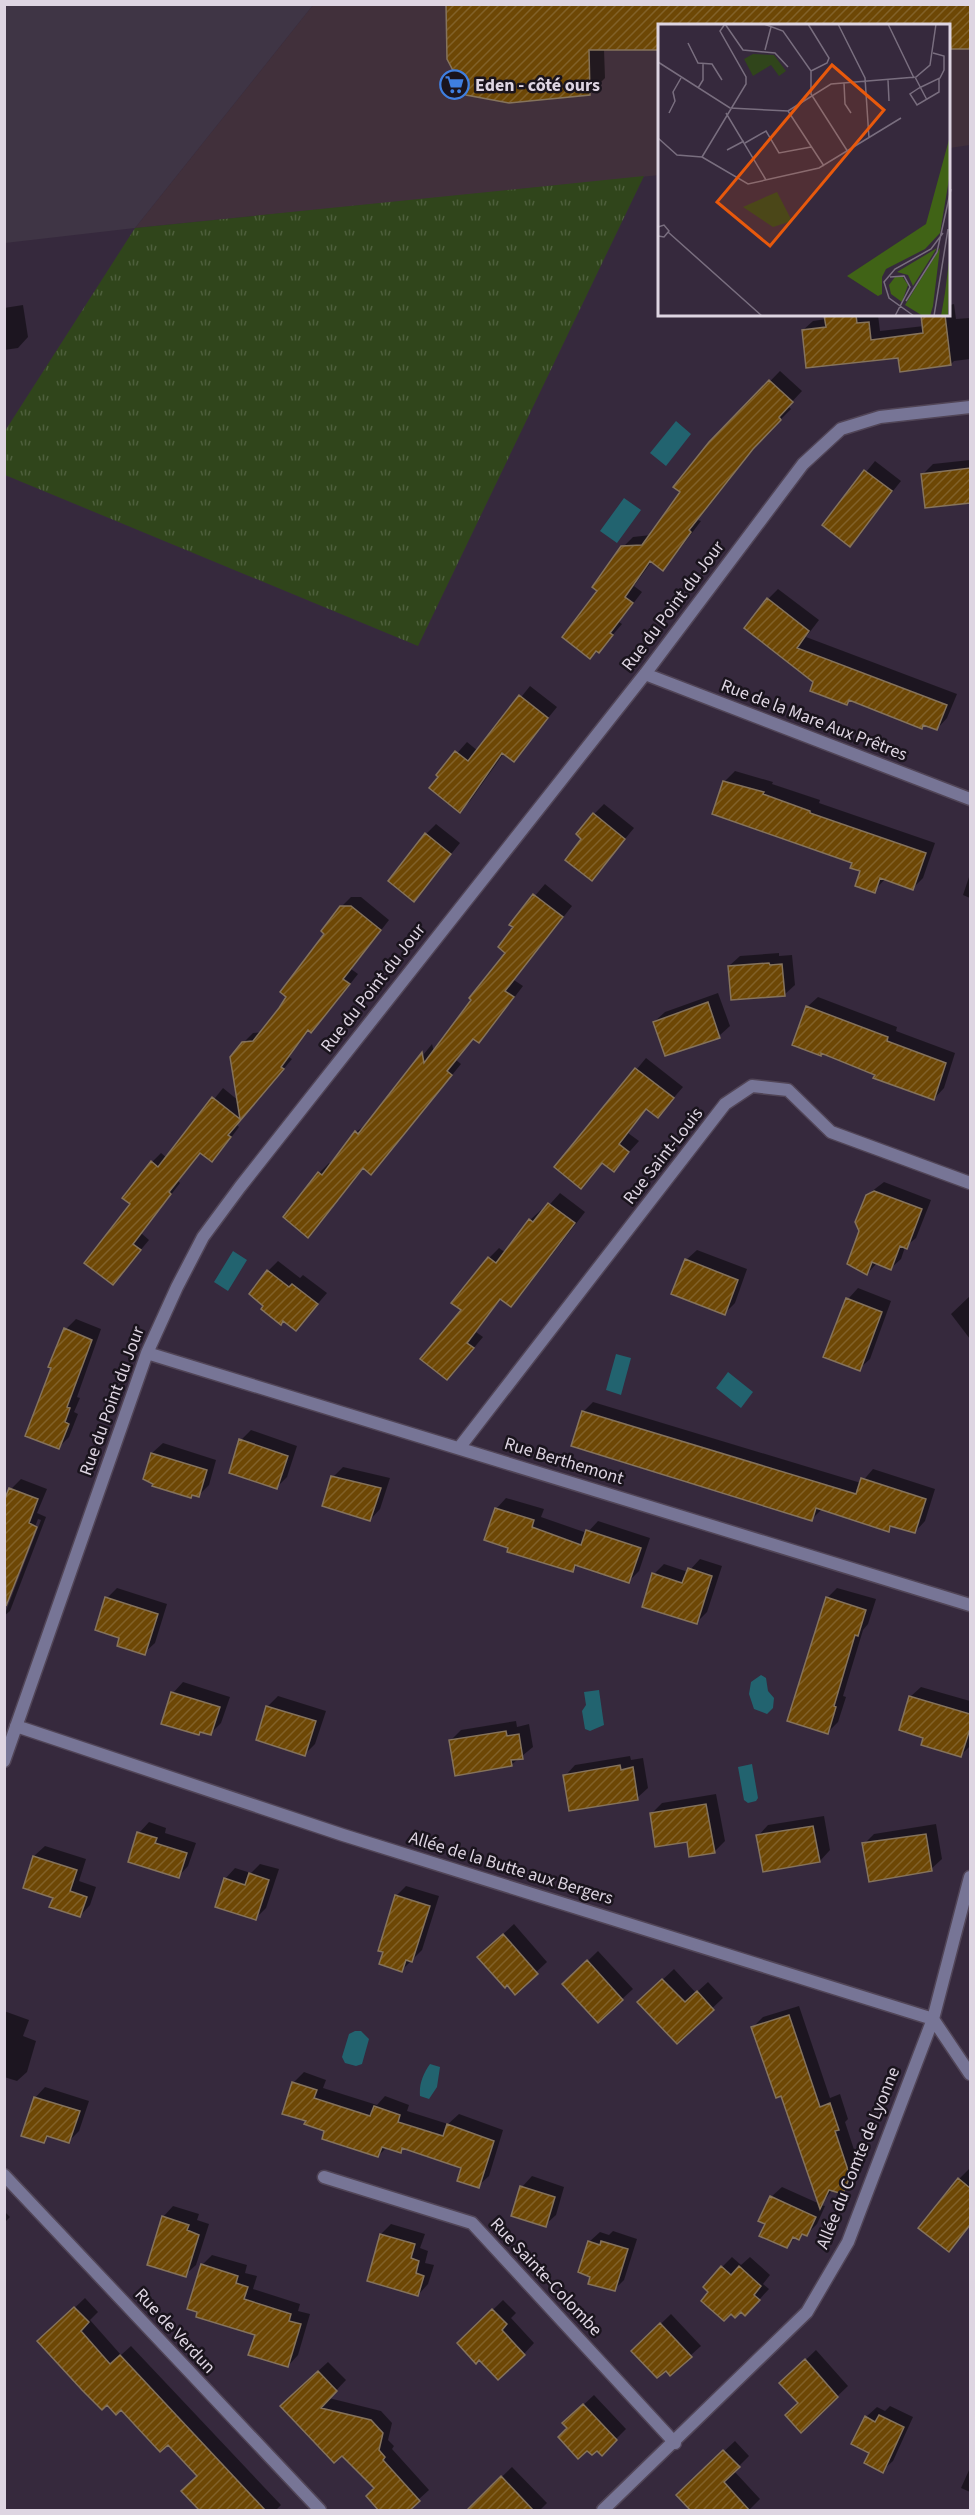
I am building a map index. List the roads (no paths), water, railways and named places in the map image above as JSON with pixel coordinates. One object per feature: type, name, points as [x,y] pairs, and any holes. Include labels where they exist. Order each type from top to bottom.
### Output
[{"type":"street","name":"Rue du Point du Jour","points":[[4,1761],[147,1353],[203,1237],[240,1186],[645,674],[803,464],[841,429],[880,417],[970,407]]},
{"type":"street","name":"Rue de la Mare Aux Prêtres","points":[[645,674],[970,799]]},
{"type":"street","name":"Rue Saint-Louis","points":[[459,1448],[725,1104],[752,1086],[788,1090],[831,1132],[970,1183]]},
{"type":"street","name":"Rue Berthemont","points":[[147,1353],[970,1605]]},
{"type":"street","name":"Allée de la Butte aux Bergers","points":[[16,1726],[343,1835],[933,2019]]},
{"type":"street","name":"Allée du Comte de Lyonne","points":[[603,2511],[807,2312],[848,2242],[933,2019],[970,1877]]},
{"type":"street","points":[[933,2019],[970,2074]]},
{"type":"street","name":"Rue de Verdun","points":[[4,2175],[320,2511]]},
{"type":"street","name":"Rue Sainte-Colombe","points":[[324,2177],[472,2223],[675,2443]]},
{"type":"water","points":[[676,421],[691,434],[666,466],[650,453]]},
{"type":"water","points":[[624,498],[641,510],[617,543],[600,531]]},
{"type":"water","points":[[233,1251],[247,1260],[228,1291],[214,1282]]},
{"type":"water","points":[[616,1354],[631,1358],[621,1395],[606,1390]]},
{"type":"water","points":[[728,1372],[753,1392],[741,1408],[716,1388]]},
{"type":"water","points":[[761,1675],[766,1678],[768,1691],[774,1698],[773,1708],[767,1714],[754,1709],[749,1694],[751,1682]]},
{"type":"water","points":[[599,1690],[604,1725],[590,1731],[585,1729],[582,1711],[586,1705],[584,1692]]},
{"type":"water","points":[[752,1764],[758,1798],[748,1803],[744,1800],[738,1767]]},
{"type":"water","points":[[361,2031],[369,2039],[362,2064],[356,2066],[345,2063],[342,2057],[349,2034]]},
{"type":"water","points":[[430,2064],[440,2067],[437,2087],[429,2099],[420,2096],[420,2092],[422,2079]]},
{"type":"place","name":"Eden - côté ours","points":[[454,85]]}]
